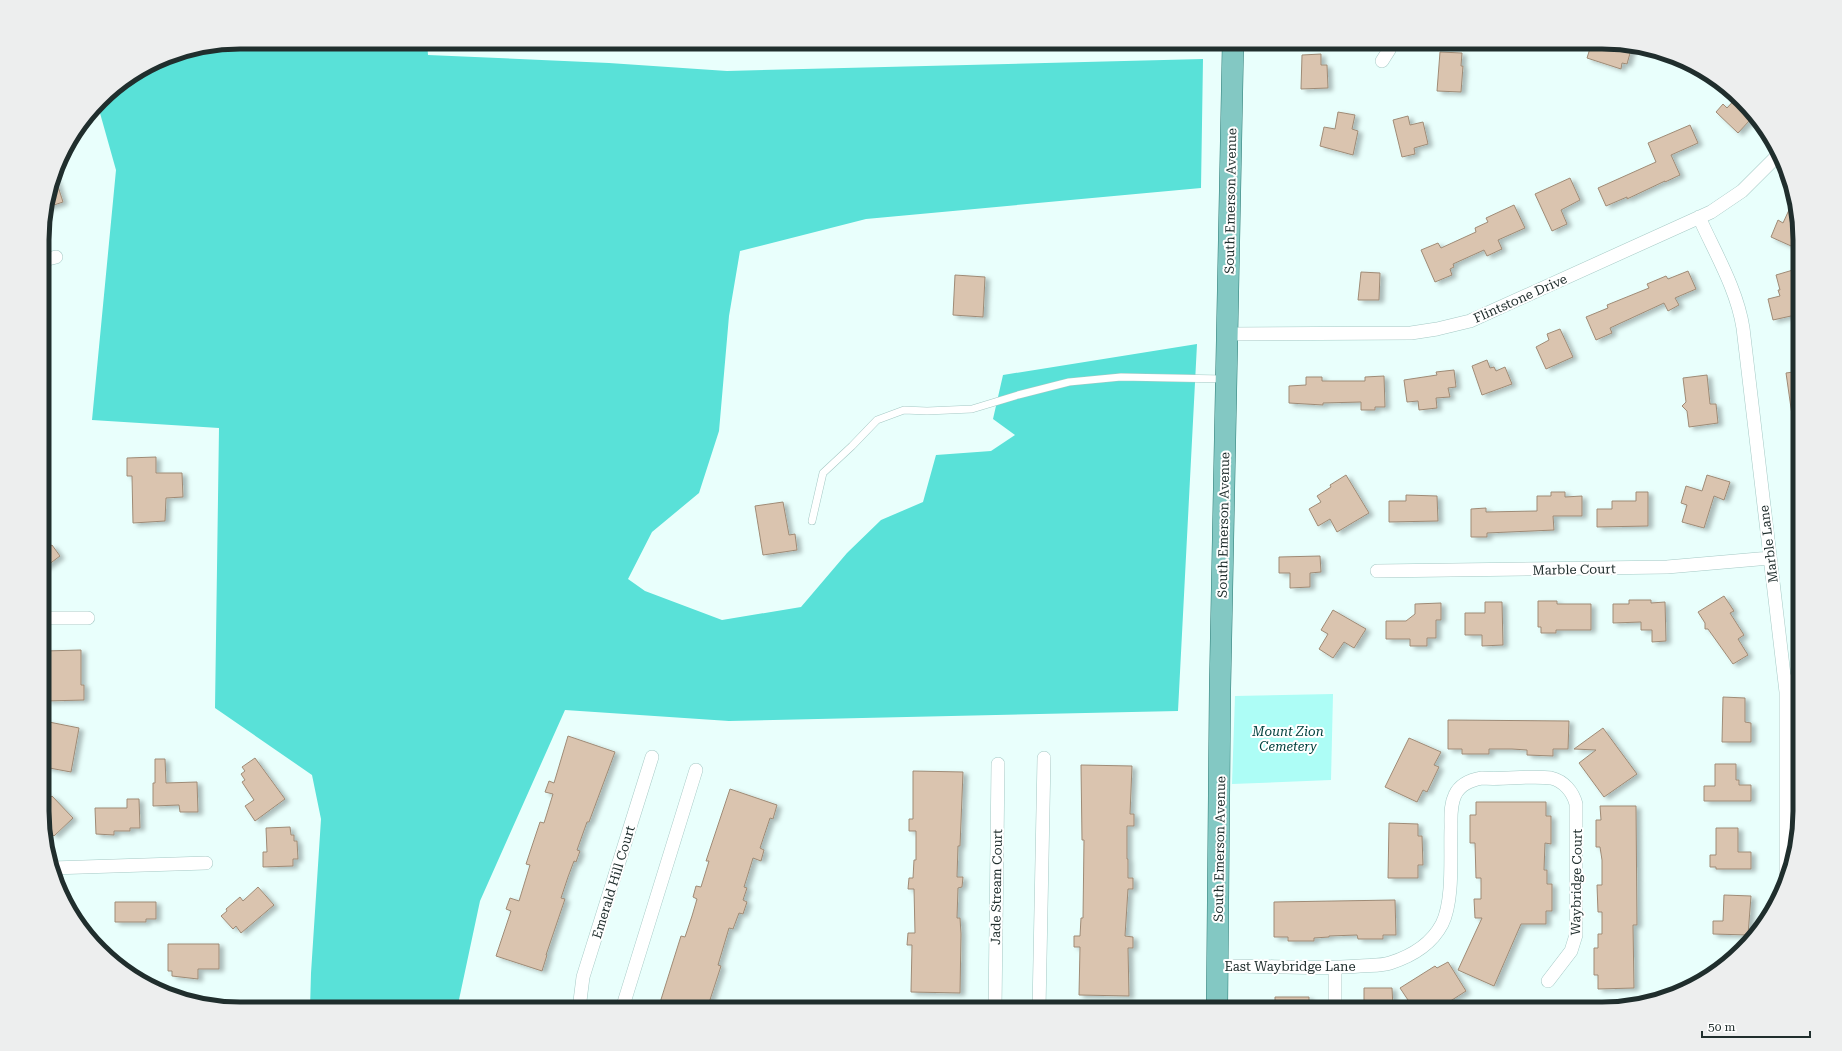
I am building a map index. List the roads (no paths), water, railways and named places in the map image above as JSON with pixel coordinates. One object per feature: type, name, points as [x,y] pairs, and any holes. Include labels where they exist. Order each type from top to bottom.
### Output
[{"type":"main road","name":"South Emerson Avenue","points":[[1217,1002],[1220,689],[1233,49]]},
{"type":"street","points":[[1382,61],[1389,49]]},
{"type":"street","name":"Flintstone Drive","points":[[1227,334],[1397,334],[1457,325],[1482,316],[1722,206],[1742,191],[1774,159]]},
{"type":"street","name":"Marble Lane","points":[[1699,217],[1734,294],[1741,316],[1785,681],[1787,712],[1786,864]]},
{"type":"street","name":"Marble Court","points":[[1377,571],[1667,567],[1770,558]]},
{"type":"street","points":[[49,618],[88,618]]},
{"type":"street","points":[[1785,681],[1793,681]]},
{"type":"street","name":"Emerald Hill Court","points":[[580,1002],[583,977],[652,756]]},
{"type":"street","points":[[1039,1002],[1044,758]]},
{"type":"street","name":"Jade Stream Court","points":[[995,1002],[998,764]]},
{"type":"street","points":[[624,1002],[696,770]]},
{"type":"street","name":"East Waybridge Lane","points":[[1217,966],[1335,968],[1389,964],[1409,956],[1424,946],[1432,938],[1442,923],[1448,906],[1451,805],[1455,795],[1463,785],[1472,780],[1482,778],[1551,778],[1558,781]]},
{"type":"street","name":"Waybridge Court","points":[[1548,981],[1572,950],[1576,935],[1577,811],[1572,795],[1565,786],[1558,781]]},
{"type":"street","points":[[57,868],[206,863]]},
{"type":"street","points":[[1335,968],[1335,1002]]},
{"type":"lane","points":[[812,521],[823,473],[877,420],[904,410],[927,411],[972,409],[1069,382],[1106,378],[1226,379]]},
{"type":"park label","name":"Mount Zion Cemetery","points":[[1288,738]]}]
